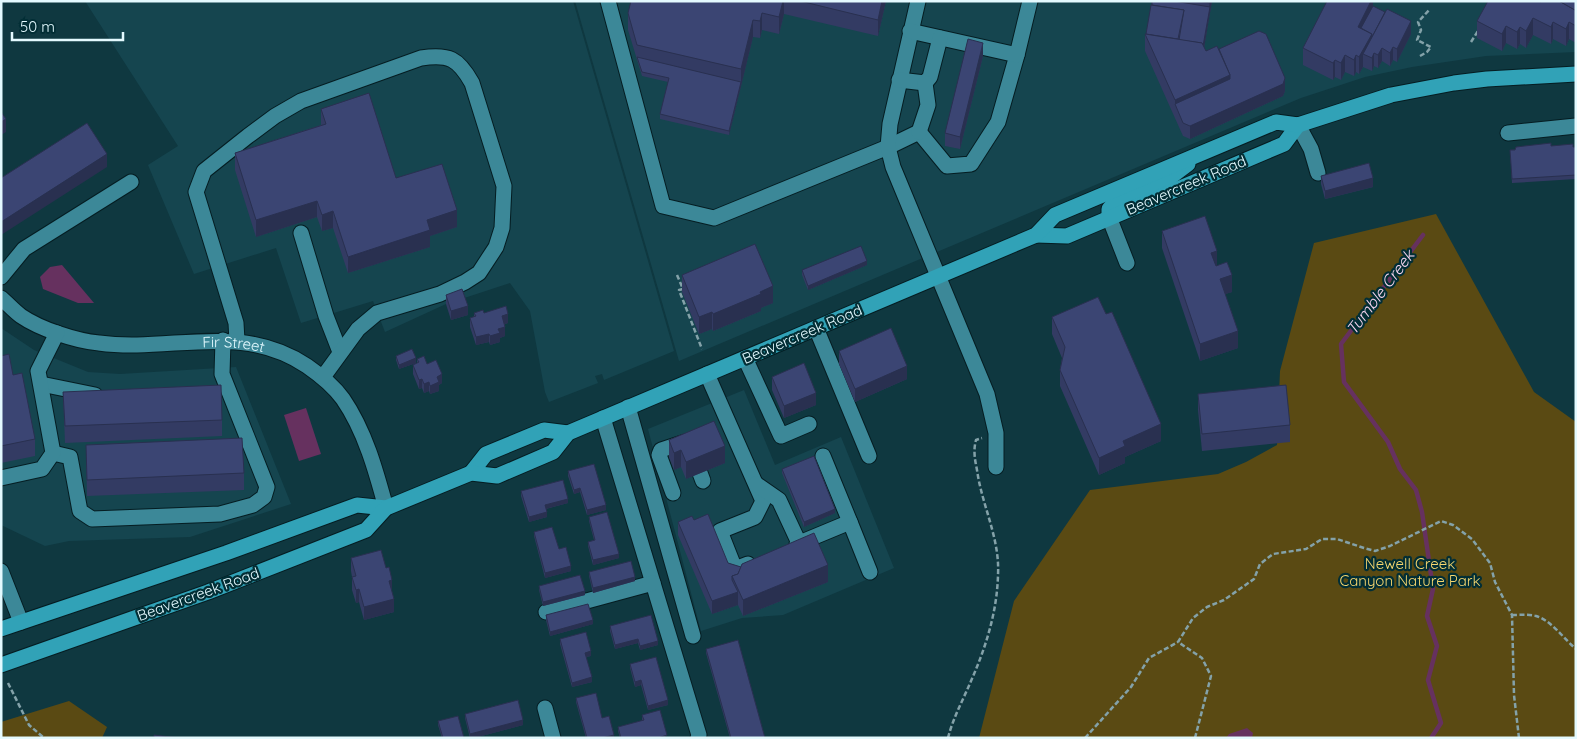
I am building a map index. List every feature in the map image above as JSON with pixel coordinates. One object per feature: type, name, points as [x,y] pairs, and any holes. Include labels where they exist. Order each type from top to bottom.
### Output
[{"type":"main road","name":"Beavercreek Road","points":[[1036,235],[1054,214],[1276,122],[1298,125],[1391,95],[1454,83],[1487,79],[1576,74]]},
{"type":"main road","name":"Beavercreek Road","points":[[1,665],[208,592],[366,530],[386,508],[471,473],[497,476],[552,452],[568,433],[628,407],[1036,235],[1066,236],[1284,144],[1298,125]]},
{"type":"main road","points":[[1109,217],[1109,209],[1118,200],[1172,176],[1206,151]]},
{"type":"main road","name":"Beavercreek Road","points":[[471,473],[486,454],[544,430],[568,433]]},
{"type":"main road","name":"Beavercreek Road","points":[[1,629],[226,554],[357,505],[386,508]]},
{"type":"street","points":[[608,1],[662,206],[714,218],[888,147],[919,132],[928,105],[925,83],[930,77],[940,38]]},
{"type":"street","points":[[918,1],[899,80],[890,124],[888,147],[893,167],[975,361],[987,394],[996,433],[996,467]]},
{"type":"street","points":[[919,132],[948,166],[972,164],[998,122],[1018,55],[1030,1]]},
{"type":"street","points":[[910,31],[1018,55]]},
{"type":"street","points":[[53,453],[75,456],[80,510],[92,519],[220,514],[252,504],[264,498],[267,487],[244,443],[222,374],[236,323],[196,192],[204,171],[275,116],[301,101],[422,58],[441,56],[454,60],[464,70],[472,83],[504,186],[502,228],[496,247],[479,273],[440,294],[377,313],[358,330],[323,376]]},
{"type":"street","points":[[899,80],[925,83]]},
{"type":"street","points":[[1298,125],[1311,149],[1318,173]]},
{"type":"street","points":[[1508,133],[1576,126]]},
{"type":"street","points":[[1,277],[24,249],[131,182]]},
{"type":"street","points":[[1109,217],[1127,262]]},
{"type":"street","points":[[301,233],[326,316],[340,352]]},
{"type":"street","name":"Fir Street","points":[[1,298],[22,316],[57,333],[88,342],[116,345],[230,340],[270,347],[296,359],[323,376],[342,399],[358,424],[377,475],[386,508]]},
{"type":"street","points":[[816,328],[869,456]]},
{"type":"street","points":[[1,478],[42,469],[53,453],[38,371],[57,333]]},
{"type":"street","points":[[745,358],[781,436],[809,424]]},
{"type":"street","points":[[707,374],[764,502],[755,517],[720,531],[735,570],[762,558]]},
{"type":"street","points":[[41,384],[107,398]]},
{"type":"street","points":[[628,407],[693,636]]},
{"type":"street","points":[[603,418],[696,725],[698,738]]},
{"type":"street","points":[[673,494],[659,455],[661,450],[685,442],[690,448]]},
{"type":"street","points":[[823,456],[870,572]]},
{"type":"street","points":[[756,484],[779,500],[799,543]]},
{"type":"street","points":[[781,551],[850,522]]},
{"type":"street","points":[[1,571],[21,622]]},
{"type":"street","points":[[546,612],[653,583]]},
{"type":"street","points":[[545,708],[553,738]]},
{"type":"path","points":[[1420,56],[1431,47],[1417,40],[1421,30],[1418,22],[1430,9]]},
{"type":"path","points":[[1472,42],[1480,28]]},
{"type":"path","points":[[677,275],[683,289],[679,290],[702,349]]},
{"type":"path","points":[[1085,738],[1131,687],[1149,658],[1178,642],[1193,618],[1207,607],[1224,600],[1254,579],[1260,564],[1273,554],[1306,549],[1322,539],[1338,538],[1364,548],[1376,550],[1390,546],[1439,522],[1453,525],[1472,539],[1490,563],[1494,582],[1512,614],[1514,695],[1518,738]]},
{"type":"path","points":[[948,738],[952,723],[986,644],[993,618],[999,572],[996,543],[990,524]]},
{"type":"path","points":[[1512,614],[1537,616],[1556,629],[1576,649]]},
{"type":"path","points":[[1178,642],[1202,658],[1211,676],[1196,738]]},
{"type":"path","points":[[8,683],[29,725],[44,738]]},
{"type":"shaded area","points":[[85,1],[573,1],[674,351],[604,380],[602,374],[595,376],[598,383],[549,402],[545,392],[530,311],[510,283],[446,304],[385,332],[373,301],[301,323],[276,248],[194,274],[148,165],[178,146]]},
{"type":"shaded area","points":[[575,1],[1576,1],[1576,52],[1486,56],[1412,67],[1365,77],[1301,98],[679,361]]},
{"type":"shaded area","points":[[62,265],[94,303],[78,303],[43,289],[40,277],[50,267]]},
{"type":"shaded area","points":[[1,328],[34,350],[88,372],[120,374],[236,367],[291,504],[190,537],[69,541],[45,546],[1,525]]},
{"type":"shaded area","points":[[744,390],[775,465],[841,437],[894,568],[783,615],[742,618],[701,631],[648,429]]},
{"type":"shaded area","points":[[306,408],[321,454],[299,461],[284,415]]},
{"type":"shaded area","points":[[1247,728],[1253,733],[1252,738],[1226,738],[1229,734]]},
{"type":"green space","name":"Newell Creek Canyon Nature Park","points":[[1436,214],[1534,392],[1576,422],[1576,738],[979,738],[1014,601],[1090,490],[1218,474],[1246,462],[1277,445],[1280,371],[1314,243]]},
{"type":"green space","points":[[69,701],[107,727],[102,738],[1,738],[1,722]]},
{"type":"building","points":[[631,1],[783,1],[779,17],[762,13],[760,21],[753,20],[741,69],[637,45],[628,13]]},
{"type":"building","points":[[800,1],[882,1],[878,20]]},
{"type":"building","points":[[1152,1],[1174,1],[1210,7],[1203,46],[1202,43],[1179,40],[1184,10],[1152,5]]},
{"type":"building","points":[[1327,1],[1371,1],[1358,27],[1372,34],[1359,57],[1356,55],[1354,60],[1345,55],[1341,63],[1335,60],[1333,63],[1303,48]]},
{"type":"building","points":[[1488,1],[1559,1],[1576,9],[1576,26],[1569,22],[1566,29],[1553,22],[1551,27],[1533,18],[1526,31],[1520,27],[1517,32],[1506,26],[1502,34],[1477,21]]},
{"type":"building","points":[[1559,1],[1576,1],[1576,9],[1575,10]]},
{"type":"building","points":[[1151,5],[1184,10],[1178,39],[1146,34]]},
{"type":"building","points":[[1373,6],[1385,12],[1372,37],[1372,34],[1361,28]]},
{"type":"building","points":[[1387,9],[1411,21],[1397,49],[1393,47],[1390,53],[1382,48],[1378,55],[1374,53],[1372,58],[1363,54]]},
{"type":"building","points":[[1259,31],[1266,34],[1285,78],[1283,84],[1190,126],[1183,123],[1175,104],[1230,79],[1219,49]]},
{"type":"building","points":[[1145,34],[1202,43],[1206,51],[1217,46],[1230,75],[1175,100]]},
{"type":"building","points":[[968,39],[983,43],[960,137],[945,133]]},
{"type":"building","points":[[637,57],[741,82],[729,131],[660,114],[669,78],[642,72]]},
{"type":"building","points":[[369,93],[396,178],[442,164],[457,210],[427,220],[430,230],[348,257],[333,211],[322,215],[317,201],[256,220],[235,153],[326,124],[321,109]]},
{"type":"building","points":[[1,112],[6,119],[1,122]]},
{"type":"building","points":[[87,123],[107,154],[1,222],[1,178]]},
{"type":"building","points":[[1551,143],[1551,146],[1573,144],[1573,147],[1576,147],[1576,175],[1512,179],[1510,150],[1515,150],[1516,147]]},
{"type":"building","points":[[1369,163],[1373,178],[1325,191],[1321,176]]},
{"type":"building","points":[[1205,216],[1217,251],[1211,253],[1216,266],[1227,262],[1232,275],[1220,279],[1238,331],[1200,344],[1162,231]]},
{"type":"building","points":[[755,244],[773,286],[760,292],[761,294],[713,314],[712,312],[699,317],[682,275]]},
{"type":"building","points":[[861,246],[867,261],[808,286],[802,270]]},
{"type":"building","points":[[462,289],[468,306],[451,311],[446,295]]},
{"type":"building","points":[[1098,297],[1106,314],[1112,312],[1161,424],[1123,441],[1125,446],[1099,458],[1060,370],[1065,347],[1052,317]]},
{"type":"building","points":[[506,306],[508,314],[502,316],[505,327],[498,329],[500,333],[476,337],[470,318],[476,316],[474,313],[483,310],[484,313]]},
{"type":"building","points":[[891,328],[907,366],[855,389],[839,351]]},
{"type":"building","points":[[412,349],[416,358],[399,365],[396,356]]},
{"type":"building","points":[[9,354],[13,375],[22,373],[35,439],[1,446],[1,356]]},
{"type":"building","points":[[424,356],[427,364],[436,360],[442,374],[437,377],[439,382],[430,386],[429,382],[424,384],[422,379],[419,380],[413,365],[419,362],[417,359]]},
{"type":"building","points":[[804,363],[816,393],[784,406],[772,377]]},
{"type":"building","points":[[221,385],[222,420],[65,426],[63,392]]},
{"type":"building","points":[[1286,385],[1290,425],[1202,434],[1198,394]]},
{"type":"building","points":[[714,421],[725,446],[686,462],[681,450],[674,453],[669,440]]},
{"type":"building","points":[[242,438],[244,473],[87,480],[86,445]]},
{"type":"building","points":[[814,456],[835,509],[804,522],[782,469]]},
{"type":"building","points":[[594,464],[606,505],[587,510],[580,488],[574,490],[568,471]]},
{"type":"building","points":[[563,480],[568,499],[545,505],[547,512],[529,517],[521,491]]},
{"type":"building","points":[[607,512],[619,554],[593,560],[588,542],[595,540],[589,517]]},
{"type":"building","points":[[708,514],[728,563],[741,567],[738,574],[732,576],[738,592],[712,601],[678,522],[692,516],[694,520]]},
{"type":"building","points":[[552,527],[559,549],[566,547],[571,566],[545,573],[534,532]]},
{"type":"building","points":[[814,533],[828,565],[743,600],[732,576],[738,574],[742,564]]},
{"type":"building","points":[[381,550],[386,568],[389,567],[392,580],[389,581],[394,599],[364,607],[359,589],[356,590],[352,577],[356,576],[351,558]]},
{"type":"building","points":[[631,561],[635,577],[593,588],[589,572]]},
{"type":"building","points":[[580,575],[585,591],[543,602],[539,586]]},
{"type":"building","points":[[588,604],[593,620],[550,632],[546,615]]},
{"type":"building","points":[[651,615],[658,641],[640,646],[638,639],[615,645],[610,626]]},
{"type":"building","points":[[586,632],[591,651],[585,653],[592,677],[572,683],[560,639]]},
{"type":"building","points":[[738,640],[765,738],[731,738],[706,649]]},
{"type":"building","points":[[656,657],[668,700],[648,706],[641,680],[635,682],[630,664]]},
{"type":"building","points":[[596,693],[602,718],[609,716],[614,735],[602,738],[587,738],[576,698]]},
{"type":"building","points":[[518,700],[523,720],[470,734],[465,714]]},
{"type":"building","points":[[660,710],[667,735],[658,738],[621,738],[618,727],[644,720],[642,715]]},
{"type":"building","points":[[458,716],[464,738],[443,738],[438,721]]},
{"type":"building","points":[[154,735],[179,738],[154,738]]},
{"type":"waterway","name":"Tumble Creek","points":[[1423,235],[1341,344],[1344,382],[1388,442],[1400,469],[1416,490],[1422,512],[1433,589],[1427,616],[1437,646],[1428,680],[1441,723],[1431,738]]}]
